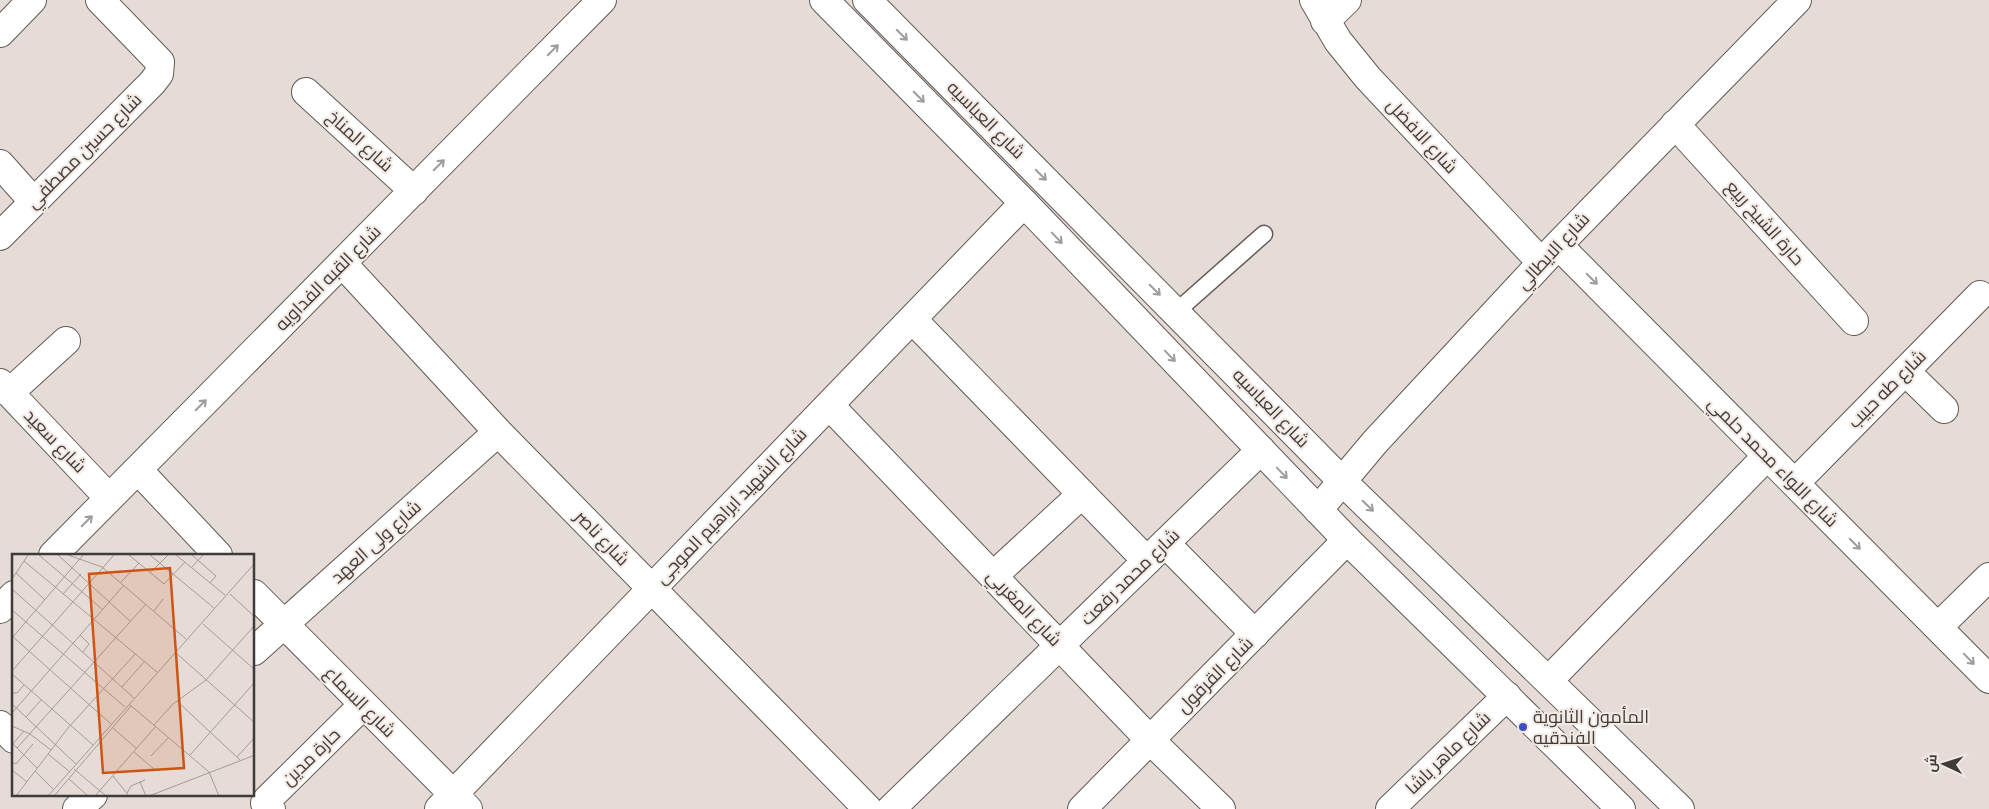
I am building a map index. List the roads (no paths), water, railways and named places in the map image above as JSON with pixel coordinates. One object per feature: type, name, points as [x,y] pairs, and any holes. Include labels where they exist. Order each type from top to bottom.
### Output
[{"type":"street","points":[[0,33],[32,0]]},
{"type":"street","name":"شارع حسين مصطفي","points":[[0,236],[159,74],[160,62],[100,0]]},
{"type":"street","name":"شارع القبه الفداويه","points":[[54,554],[602,0]]},
{"type":"street","name":"شارع العباسيه","points":[[867,0],[1343,482],[1680,809]]},
{"type":"street","points":[[1320,10],[1347,0]]},
{"type":"street","name":"شارع الايطالي","points":[[1318,510],[1375,442],[1549,254],[1797,0]]},
{"type":"street","name":"شارع العباسيه","points":[[834,3],[1347,540],[1621,809]]},
{"type":"street","name":"شارع الافضل","points":[[1320,10],[1338,40],[1368,78],[1549,254]]},
{"type":"street","name":"شارع المناخ","points":[[306,92],[414,190]]},
{"type":"street","name":"حارة الشيخ ربيع","points":[[1675,124],[1854,321]]},
{"type":"street","points":[[0,164],[34,202]]},
{"type":"street","name":"شارع الشهيد ابراهيم الموجى","points":[[453,804],[652,589],[1024,203]]},
{"type":"street","name":"شارع اللواء محمد حلمي","points":[[1549,254],[1795,483],[1989,680]]},
{"type":"street","name":"شارع ناصر","points":[[342,263],[498,432],[868,809]]},
{"type":"street","name":"شارع طه حبيب","points":[[1795,483],[1980,295]]},
{"type":"street","points":[[912,319],[1082,494],[1255,634]]},
{"type":"street","points":[[5,388],[66,341]]},
{"type":"street","points":[[1905,371],[1944,409]]},
{"type":"street","name":"شارع سعيد","points":[[5,388],[109,498]]},
{"type":"street","name":"شارع المغربي","points":[[829,405],[1150,740],[1221,809]]},
{"type":"street","name":"شارع ولى العهد","points":[[255,650],[498,432]]},
{"type":"street","name":"شارع محمد رفعت","points":[[891,809],[1260,450]]},
{"type":"street","points":[[1548,680],[1767,456]]},
{"type":"street","points":[[138,470],[217,554]]},
{"type":"street","points":[[993,576],[1082,494]]},
{"type":"street","name":"شارع القرقول","points":[[1082,809],[1347,540]]},
{"type":"street","points":[[1938,627],[1989,577]]},
{"type":"street","name":"شارع السماع","points":[[255,595],[363,705],[453,804]]},
{"type":"street","points":[[0,609],[12,597]]},
{"type":"street","name":"شارع ماهر باشا","points":[[1390,809],[1507,696]]},
{"type":"street","name":"حارة مدين","points":[[271,809],[265,803],[267,800],[363,705]]},
{"type":"street","points":[[0,725],[12,737]]},
{"type":"lane","points":[[1176,311],[1264,234]]},
{"type":"place","name":"المأمون الثانوية الفندقيه","points":[[1523,727]]}]
